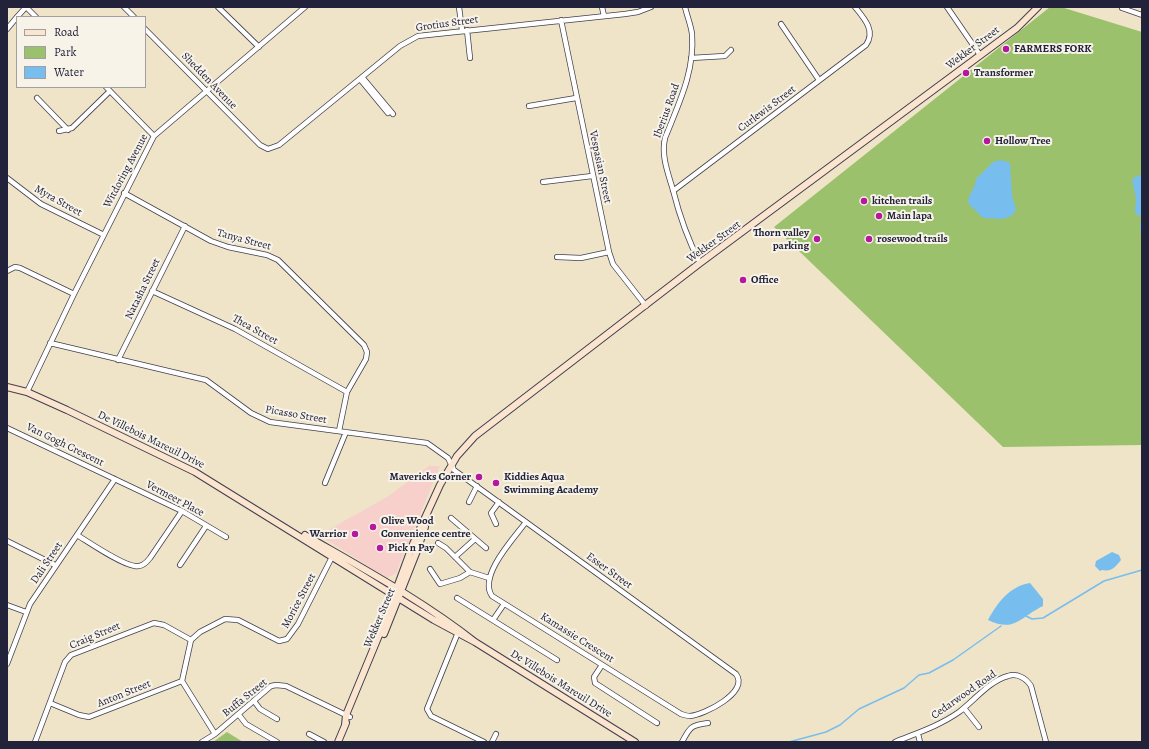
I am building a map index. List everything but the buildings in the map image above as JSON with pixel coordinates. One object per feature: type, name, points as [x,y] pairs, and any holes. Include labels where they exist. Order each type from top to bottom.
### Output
[{"type":"street","points":[[18,16],[26,7],[35,16]]},
{"type":"street","points":[[124,7],[133,16]]},
{"type":"street","points":[[218,7],[259,47]]},
{"type":"street","name":"Witdoring Avenue","points":[[27,392],[124,193],[154,136],[306,7]]},
{"type":"street","points":[[459,7],[470,58]]},
{"type":"street","points":[[602,7],[604,16]]},
{"type":"street","name":"Grotius Street","points":[[260,146],[268,149],[279,145],[411,39],[424,34],[634,13],[651,7]]},
{"type":"street","name":"Iberius Road","points":[[685,7],[692,32],[691,58],[686,87],[665,138],[663,147],[666,166],[686,236],[700,263]]},
{"type":"street","name":"Curlewis Street","points":[[673,190],[858,51],[869,39],[869,27],[855,7]]},
{"type":"street","points":[[947,7],[980,55]]},
{"type":"street","name":"Wekker Street","points":[[338,742],[398,594],[413,544],[452,463],[476,436],[700,263],[1026,21],[1038,7]]},
{"type":"street","points":[[1122,8],[1142,15]]},
{"type":"street","points":[[7,29],[16,18]]},
{"type":"street","name":"Vespasian Street","points":[[561,20],[608,252],[614,264],[646,306]]},
{"type":"street","points":[[781,24],[819,80]]},
{"type":"street","name":"Shedden Avenue","points":[[146,29],[260,146]]},
{"type":"street","points":[[691,58],[725,56],[731,50]]},
{"type":"street","points":[[361,78],[390,114]]},
{"type":"street","points":[[107,88],[154,136]]},
{"type":"street","points":[[58,131],[68,130],[110,91]]},
{"type":"street","points":[[37,98],[68,130]]},
{"type":"street","points":[[528,106],[576,98]]},
{"type":"street","points":[[543,182],[592,176]]},
{"type":"street","name":"Myra Street","points":[[7,178],[41,204],[104,235]]},
{"type":"street","name":"Tanya Street","points":[[124,193],[211,241],[228,248],[278,260],[361,342],[366,349],[366,359],[347,392]]},
{"type":"street","name":"Natasha Street","points":[[118,360],[185,226]]},
{"type":"street","points":[[557,257],[581,258],[608,252]]},
{"type":"street","points":[[7,271],[15,267],[20,268],[74,294]]},
{"type":"street","name":"Thea Street","points":[[152,291],[235,329],[347,392]]},
{"type":"street","name":"Picasso Street","points":[[50,343],[206,380],[251,413],[265,420],[427,443],[439,450],[452,463]]},
{"type":"street","name":"De Villebois Mareuil Drive","points":[[7,387],[27,392],[67,410],[195,472],[398,594],[636,742]]},
{"type":"street","points":[[339,431],[347,392]]},
{"type":"street","name":"Van Gogh Crescent","points":[[7,428],[115,479]]},
{"type":"street","points":[[325,483],[346,432]]},
{"type":"street","name":"Esser Street","points":[[452,463],[454,470],[736,674],[739,678],[739,684],[729,698],[691,716]]},
{"type":"street","name":"Vermeer Place","points":[[115,479],[182,511],[226,537]]},
{"type":"street","name":"Dali Street","points":[[7,664],[30,604],[55,565],[115,479]]},
{"type":"street","points":[[469,502],[477,486]]},
{"type":"street","points":[[496,524],[491,513],[499,502]]},
{"type":"street","points":[[77,535],[123,562],[138,566],[146,563],[182,511]]},
{"type":"street","points":[[451,518],[486,548]]},
{"type":"street","points":[[438,543],[446,548],[470,572],[489,578],[493,567],[526,522]]},
{"type":"street","points":[[180,565],[206,526]]},
{"type":"street","points":[[455,557],[475,539]]},
{"type":"street","points":[[7,541],[55,565]]},
{"type":"street","name":"Morice Street","points":[[191,640],[200,632],[228,618],[238,620],[279,641],[287,639],[298,624],[333,555]]},
{"type":"street","points":[[430,569],[440,584],[460,578],[470,572]]},
{"type":"street","name":"Kamassie Crescent","points":[[489,578],[488,588],[490,593],[504,604],[681,714],[691,716]]},
{"type":"street","points":[[457,598],[557,660]]},
{"type":"street","points":[[493,620],[504,604]]},
{"type":"street","points":[[7,605],[26,612]]},
{"type":"street","name":"Craig Street","points":[[35,742],[65,662],[71,655],[154,623],[164,625],[191,640]]},
{"type":"street","points":[[458,631],[427,709],[431,716],[484,742]]},
{"type":"street","points":[[191,640],[182,681],[216,734]]},
{"type":"street","points":[[602,665],[594,677],[595,683],[657,723]]},
{"type":"street","name":"Cedarwood Road","points":[[895,742],[918,734],[947,719],[964,708],[1002,678],[1011,675],[1021,677],[1028,682],[1033,692],[1046,742]]},
{"type":"street","name":"Anton Street","points":[[50,703],[79,715],[93,716],[182,681]]},
{"type":"street","name":"Buffa Street","points":[[202,742],[216,734],[271,686],[284,685],[348,716]]},
{"type":"street","points":[[254,701],[260,709],[277,719]]},
{"type":"street","points":[[964,708],[979,727]]},
{"type":"street","points":[[239,715],[246,724],[278,742]]},
{"type":"street","points":[[691,716],[694,725]]},
{"type":"street","points":[[682,742],[689,729],[694,725],[708,723]]},
{"type":"street","points":[[309,734],[324,742]]},
{"type":"street","points":[[492,742],[496,734]]},
{"type":"street","points":[[918,734],[920,742]]},
{"type":"shaded area","name":"Olive Wood Convenience centre","points":[[429,466],[440,466],[396,573],[387,578],[319,535],[387,497]]},
{"type":"green space","points":[[1050,7],[1061,7],[1142,32],[1142,445],[1003,447],[774,227]]},
{"type":"green space","points":[[227,732],[243,742],[213,742]]},
{"type":"water","points":[[1002,160],[1010,163],[1012,196],[1016,209],[1013,215],[1003,219],[983,218],[968,203],[969,197],[975,185],[976,179],[993,162]]},
{"type":"water","points":[[1142,174],[1142,236],[1140,229],[1141,217],[1135,213],[1136,198],[1132,179]]},
{"type":"water","points":[[1112,552],[1119,555],[1121,560],[1111,570],[1100,571],[1095,566],[1096,561]]},
{"type":"water","points":[[1030,583],[1043,599],[1043,606],[1011,624],[997,624],[988,620],[1005,596],[1016,588]]},
{"type":"waterway","points":[[1026,616],[1032,619],[1043,618],[1104,581],[1142,570]]},
{"type":"waterway","points":[[789,742],[826,732],[840,725],[859,709],[904,688],[919,675],[929,673],[953,660],[1001,626]]},
{"type":"place","name":"FARMERS FORK","points":[[1006,49]]},
{"type":"place","name":"Transformer","points":[[966,73]]},
{"type":"place","name":"Hollow Tree","points":[[987,141]]},
{"type":"place","name":"kitchen trails","points":[[864,201]]},
{"type":"place","name":"Main lapa","points":[[879,216]]},
{"type":"place","name":"Thorn valley parking","points":[[817,239]]},
{"type":"place","name":"rosewood trails","points":[[869,239]]},
{"type":"place","name":"Office","points":[[743,280]]},
{"type":"place","name":"Mavericks Corner","points":[[479,477]]},
{"type":"place","name":"Kiddies Aqua Swimming Academy","points":[[496,483]]},
{"type":"place","name":"Olive Wood Convenience centre","points":[[373,527]]},
{"type":"place","name":"Warrior","points":[[355,534]]},
{"type":"place","name":"Pick n Pay","points":[[380,548]]}]
